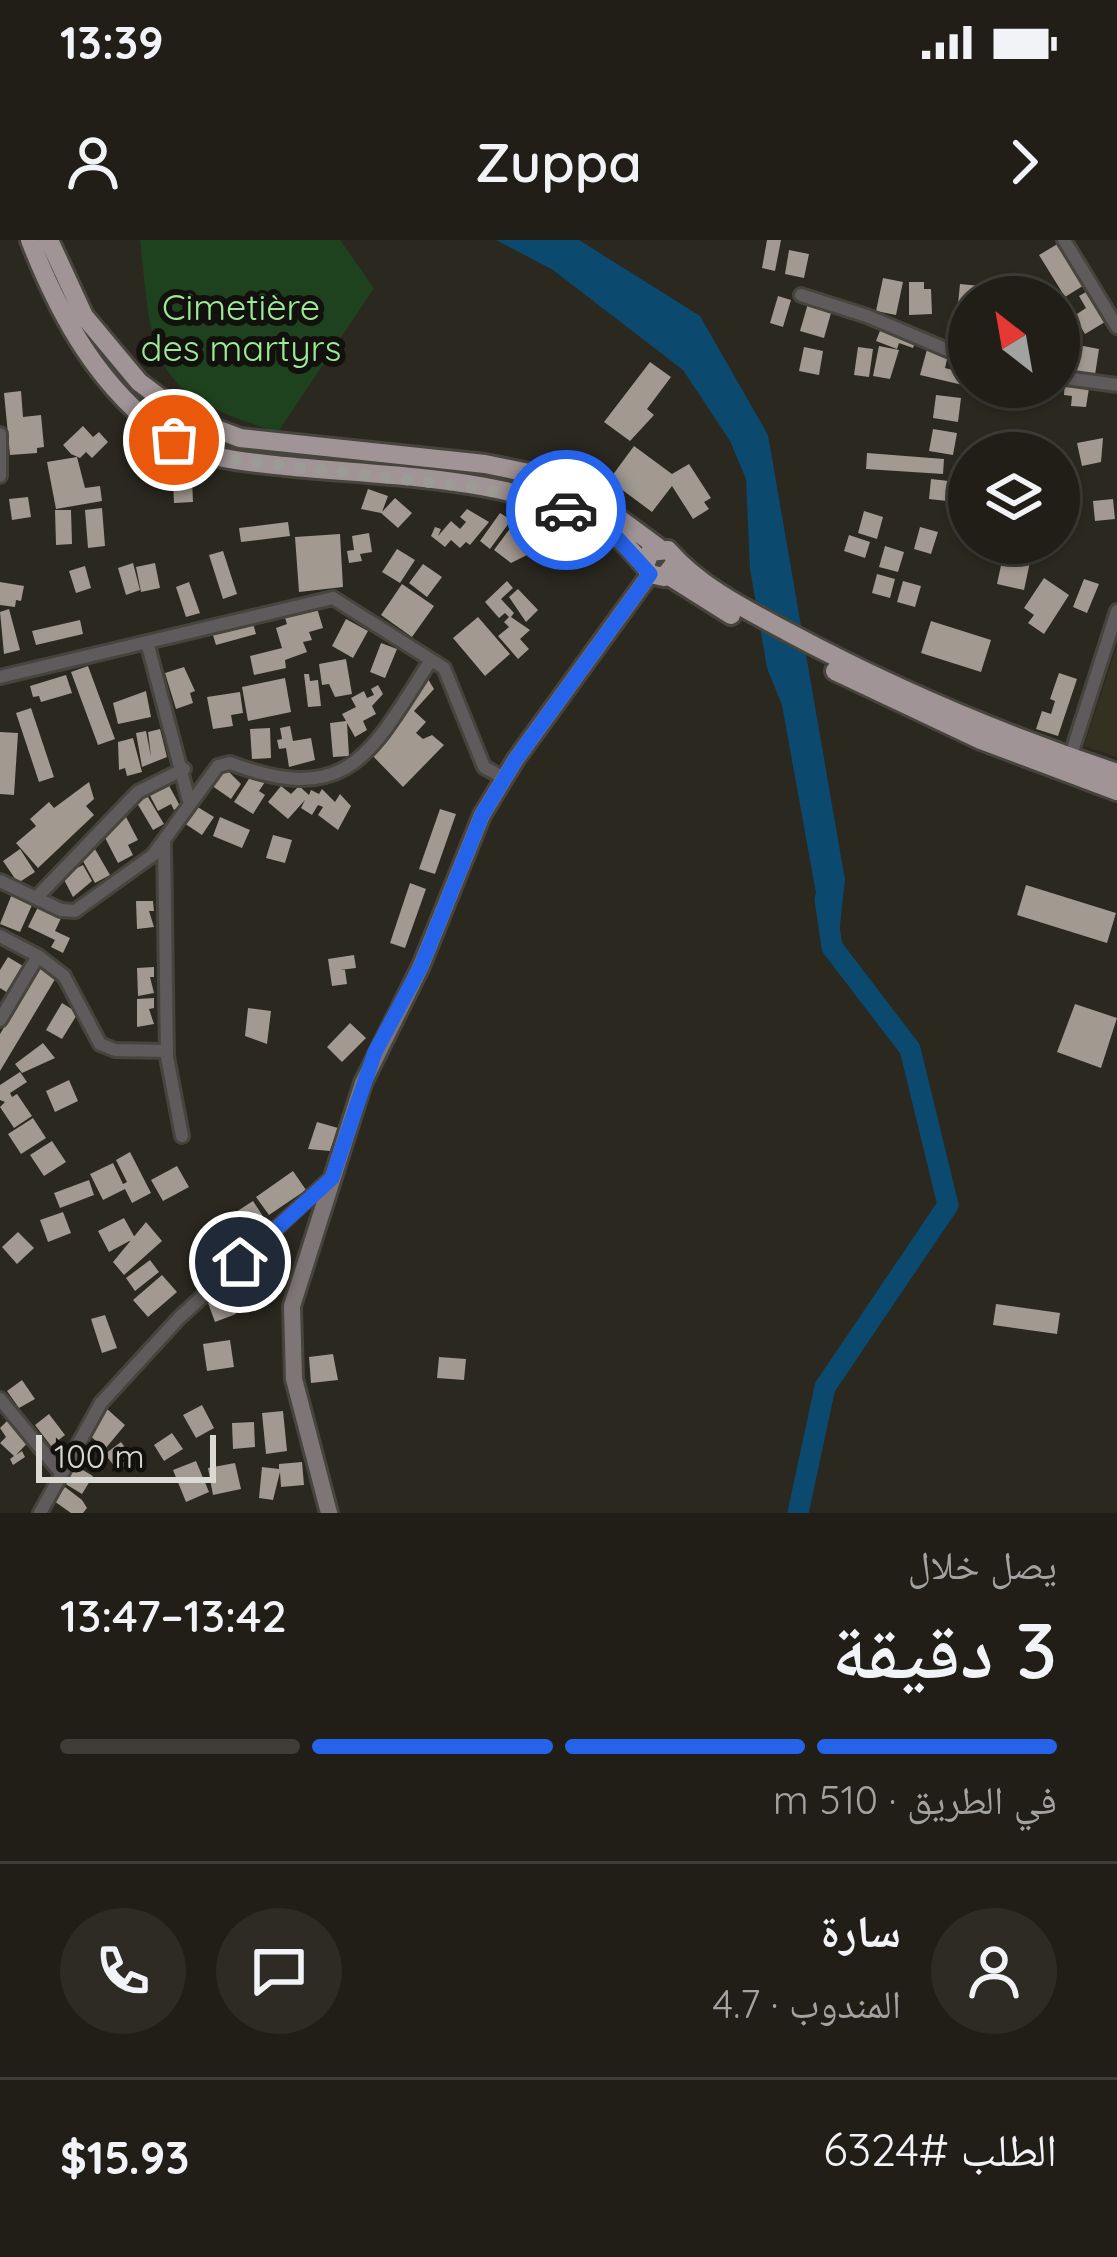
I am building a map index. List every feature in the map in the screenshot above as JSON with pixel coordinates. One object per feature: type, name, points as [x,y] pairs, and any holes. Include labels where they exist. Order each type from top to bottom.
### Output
[{"type":"highway","points":[[30,240],[70,331],[119,396],[174,440],[235,460],[481,488],[557,506],[610,530],[660,569],[845,670],[1068,764],[1117,791]]},
{"type":"highway","points":[[50,240],[83,316],[139,382],[187,418],[240,439],[485,464],[568,482],[658,548],[672,553],[660,569]]},
{"type":"highway","points":[[1068,764],[1117,773]]},
{"type":"main road","points":[[329,1513],[294,1379],[292,1306],[375,1052],[421,966],[482,815],[504,778],[660,569]]},
{"type":"street","points":[[1064,240],[1117,327]]},
{"type":"street","points":[[801,295],[948,350]]},
{"type":"street","points":[[1080,380],[1117,385]]},
{"type":"street","points":[[0,434],[0,476]]},
{"type":"street","points":[[0,677],[333,598],[444,668],[484,767],[504,778]]},
{"type":"street","points":[[1068,764],[1117,611]]},
{"type":"street","points":[[147,642],[189,801]]},
{"type":"street","points":[[0,881],[61,910],[75,910],[153,855],[218,766],[230,763],[312,782],[346,771],[364,756],[431,660]]},
{"type":"street","points":[[36,898],[138,792],[184,769]]},
{"type":"street","points":[[164,839],[167,1051],[182,1136]]},
{"type":"street","points":[[0,936],[64,976],[100,1044],[116,1050],[167,1051]]},
{"type":"street","points":[[0,1020],[38,956]]},
{"type":"street","points":[[40,1513],[101,1403],[179,1318],[332,1178]]},
{"type":"street","points":[[0,1399],[61,1473]]},
{"type":"shaded area","points":[[1117,645],[1117,757],[1084,746]]},
{"type":"green space","name":"Cimetière des martyrs","points":[[140,240],[340,240],[374,288],[278,432],[204,403],[166,368],[149,317]]},
{"type":"water","points":[[496,240],[579,240],[700,316],[768,435],[845,880],[839,934],[821,921],[782,705],[767,668],[750,569],[746,479],[730,441],[683,370],[553,270]]},
{"type":"building","points":[[767,240],[781,240],[775,271],[762,268]]},
{"type":"building","points":[[1061,242],[1086,284],[1080,288],[1080,276],[1052,276],[1039,255]]},
{"type":"building","points":[[789,250],[809,254],[804,278],[785,274]]},
{"type":"building","points":[[883,278],[903,282],[896,315],[876,311]]},
{"type":"building","points":[[909,282],[924,282],[924,289],[931,289],[932,314],[909,315]]},
{"type":"building","points":[[1086,292],[1105,322],[1085,334],[1080,312],[1086,308],[1080,295]]},
{"type":"building","points":[[778,296],[791,300],[783,327],[770,323]]},
{"type":"building","points":[[809,300],[833,306],[824,338],[800,331]]},
{"type":"building","points":[[883,323],[917,336],[913,348],[899,343],[897,349],[876,341]]},
{"type":"building","points":[[929,342],[948,347],[948,382],[920,375]]},
{"type":"building","points":[[1080,345],[1099,349],[1095,375],[1080,372]]},
{"type":"building","points":[[879,346],[899,350],[890,379],[873,376]]},
{"type":"building","points":[[804,347],[823,351],[819,375],[799,371]]},
{"type":"building","points":[[858,347],[873,349],[869,377],[854,375]]},
{"type":"building","points":[[650,362],[671,377],[647,409],[654,415],[630,441],[604,422]]},
{"type":"building","points":[[1080,385],[1089,388],[1086,407],[1080,407]]},
{"type":"building","points":[[21,391],[23,417],[41,415],[44,447],[37,448],[37,453],[10,455],[4,393]]},
{"type":"building","points":[[936,395],[948,396],[948,408],[960,408],[958,422],[933,418]]},
{"type":"building","points":[[83,426],[93,437],[99,432],[108,442],[92,458],[86,452],[80,458],[71,454],[63,445]]},
{"type":"building","points":[[933,429],[951,432],[948,454],[929,451]]},
{"type":"building","points":[[1103,438],[1101,462],[1082,466],[1080,442]]},
{"type":"building","points":[[634,446],[672,474],[689,464],[711,498],[704,502],[709,509],[693,519],[672,486],[652,512],[609,480]]},
{"type":"building","points":[[867,453],[944,459],[943,474],[866,469]]},
{"type":"building","points":[[77,457],[85,488],[100,486],[102,501],[56,509],[47,462]]},
{"type":"building","points":[[931,479],[948,481],[948,501],[929,499]]},
{"type":"building","points":[[192,480],[193,502],[174,503],[173,481]]},
{"type":"building","points":[[368,489],[388,496],[382,512],[395,498],[412,513],[398,528],[381,513],[361,509]]},
{"type":"building","points":[[28,497],[31,517],[12,520],[9,499]]},
{"type":"building","points":[[1113,499],[1115,519],[1095,521],[1093,501]]},
{"type":"building","points":[[102,508],[105,546],[88,548],[85,510]]},
{"type":"building","points":[[467,509],[489,522],[470,545],[466,542],[460,548],[451,540],[445,547],[431,536],[435,527],[441,529],[438,536],[451,521],[460,529],[466,522],[460,517]]},
{"type":"building","points":[[55,510],[71,510],[72,544],[56,545]]},
{"type":"building","points":[[864,511],[883,517],[877,539],[858,533]]},
{"type":"building","points":[[500,513],[511,520],[490,549],[480,541]]},
{"type":"building","points":[[517,519],[527,527],[518,538],[526,544],[521,549],[527,554],[543,534],[553,541],[537,562],[527,555],[511,563],[494,550]]},
{"type":"building","points":[[288,522],[290,536],[241,542],[239,528]]},
{"type":"building","points":[[920,527],[938,532],[931,554],[914,549]]},
{"type":"building","points":[[369,533],[372,552],[360,554],[362,561],[349,563],[352,536]]},
{"type":"building","points":[[340,534],[343,587],[299,592],[295,537]]},
{"type":"building","points":[[849,535],[870,542],[865,558],[844,551]]},
{"type":"building","points":[[885,546],[904,552],[898,572],[879,567]]},
{"type":"building","points":[[397,549],[415,560],[400,583],[382,572]]},
{"type":"building","points":[[223,551],[237,594],[223,599],[209,555]]},
{"type":"building","points":[[133,563],[140,590],[126,595],[118,568]]},
{"type":"building","points":[[155,563],[160,588],[141,592],[136,567]]},
{"type":"building","points":[[423,564],[442,577],[427,597],[409,583]]},
{"type":"building","points":[[1001,564],[1030,564],[1024,590],[997,584]]},
{"type":"building","points":[[85,566],[91,588],[76,593],[69,571]]},
{"type":"building","points":[[877,574],[895,579],[890,598],[872,593]]},
{"type":"building","points":[[1044,578],[1069,595],[1044,634],[1028,623],[1034,615],[1024,608]]},
{"type":"building","points":[[1084,579],[1099,584],[1087,613],[1073,607]]},
{"type":"building","points":[[507,581],[513,588],[501,599],[514,613],[511,617],[530,630],[520,639],[529,649],[518,659],[498,636],[509,627],[504,622],[509,617],[505,613],[499,618],[485,602]]},
{"type":"building","points":[[903,581],[921,586],[915,607],[897,602]]},
{"type":"building","points":[[0,582],[24,586],[15,607],[0,605]]},
{"type":"building","points":[[189,582],[200,613],[186,617],[176,587]]},
{"type":"building","points":[[402,584],[434,606],[412,637],[381,615]]},
{"type":"building","points":[[518,589],[538,610],[526,622],[509,597]]},
{"type":"building","points":[[316,605],[323,628],[309,632],[312,640],[303,642],[307,652],[285,660],[286,668],[254,675],[250,656],[282,648],[276,628],[287,624],[284,615]]},
{"type":"building","points":[[9,609],[20,650],[4,654],[0,612]]},
{"type":"building","points":[[478,617],[510,654],[485,676],[453,638]]},
{"type":"building","points":[[346,619],[368,631],[353,658],[332,646]]},
{"type":"building","points":[[80,620],[83,634],[36,645],[32,631]]},
{"type":"building","points":[[252,620],[256,634],[216,645],[212,632]]},
{"type":"building","points":[[931,621],[991,640],[981,672],[921,653]]},
{"type":"building","points":[[381,643],[397,649],[385,678],[370,672]]},
{"type":"building","points":[[346,659],[352,694],[335,697],[329,684],[322,685],[319,664]]},
{"type":"building","points":[[88,666],[115,739],[98,745],[71,672]]},
{"type":"building","points":[[184,667],[195,691],[190,693],[193,703],[176,709],[165,673]]},
{"type":"building","points":[[1059,673],[1077,679],[1058,736],[1036,729],[1042,711],[1051,714],[1055,701],[1050,699]]},
{"type":"building","points":[[304,674],[309,674],[310,681],[318,680],[321,706],[308,707]]},
{"type":"building","points":[[66,675],[72,693],[41,702],[39,696],[33,697],[30,686]]},
{"type":"building","points":[[285,678],[291,712],[248,721],[242,687]]},
{"type":"building","points":[[428,679],[434,689],[414,711],[426,722],[416,733],[423,739],[432,735],[444,745],[403,787],[369,752]]},
{"type":"building","points":[[378,685],[383,694],[372,706],[376,714],[363,721],[367,730],[355,737],[347,723],[349,756],[333,757],[330,723],[346,721],[342,714],[356,707],[351,698],[364,691],[367,698],[374,695],[371,689]]},
{"type":"building","points":[[146,691],[151,717],[118,724],[113,703]]},
{"type":"building","points":[[240,692],[243,713],[231,715],[233,726],[213,729],[207,697]]},
{"type":"building","points":[[31,708],[54,777],[39,782],[16,713]]},
{"type":"building","points":[[290,726],[293,741],[311,738],[315,760],[289,767],[286,748],[279,749],[277,740],[282,739],[280,728]]},
{"type":"building","points":[[270,728],[271,758],[252,759],[250,729]]},
{"type":"building","points":[[160,729],[167,757],[142,767],[136,733],[146,731],[151,757],[148,732]]},
{"type":"building","points":[[0,732],[18,733],[14,795],[0,794]]},
{"type":"building","points":[[133,738],[142,772],[127,776],[125,768],[119,770],[118,742]]},
{"type":"building","points":[[221,764],[241,784],[231,799],[208,783]]},
{"type":"building","points":[[254,771],[267,779],[259,791],[265,795],[253,814],[234,802]]},
{"type":"building","points":[[166,780],[180,806],[174,810],[171,804],[158,811],[147,790]]},
{"type":"building","points":[[89,782],[94,799],[86,806],[94,815],[38,868],[16,843],[36,826],[30,819],[49,802],[54,808]]},
{"type":"building","points":[[281,786],[291,794],[299,786],[309,795],[311,790],[319,794],[322,789],[335,802],[340,794],[351,806],[338,830],[318,815],[323,807],[318,805],[312,815],[301,808],[305,800],[288,819],[268,802]]},
{"type":"building","points":[[145,792],[164,824],[153,830],[134,798]]},
{"type":"building","points":[[196,806],[214,817],[202,835],[184,823]]},
{"type":"building","points":[[440,809],[456,814],[435,874],[419,869]]},
{"type":"building","points":[[125,815],[138,840],[128,845],[133,855],[118,863],[100,828]]},
{"type":"building","points":[[220,817],[250,830],[242,848],[213,836]]},
{"type":"building","points":[[273,835],[292,840],[285,863],[266,858]]},
{"type":"building","points":[[92,844],[110,875],[95,883],[78,852]]},
{"type":"building","points":[[20,849],[35,872],[18,883],[3,861]]},
{"type":"building","points":[[73,865],[75,869],[83,865],[92,881],[73,897],[60,872]]},
{"type":"building","points":[[410,883],[426,889],[405,948],[390,943]]},
{"type":"building","points":[[1026,885],[1116,913],[1107,943],[1017,915]]},
{"type":"building","points":[[12,894],[33,903],[20,932],[0,924]]},
{"type":"building","points":[[136,901],[153,901],[154,911],[149,911],[154,927],[137,929]]},
{"type":"building","points":[[39,905],[62,916],[55,931],[70,938],[63,953],[51,947],[55,940],[28,927]]},
{"type":"building","points":[[354,955],[356,968],[340,970],[345,970],[347,984],[332,986],[328,959]]},
{"type":"building","points":[[8,957],[23,966],[8,993],[0,988],[0,970]]},
{"type":"building","points":[[41,966],[57,976],[0,1071],[0,1034]]},
{"type":"building","points":[[154,967],[154,977],[150,977],[154,993],[138,996],[137,968]]},
{"type":"building","points":[[154,998],[154,1008],[149,1009],[154,1024],[137,1027],[137,999]]},
{"type":"building","points":[[62,1003],[78,1013],[62,1039],[46,1030]]},
{"type":"building","points":[[1075,1004],[1117,1018],[1101,1068],[1057,1052]]},
{"type":"building","points":[[248,1008],[271,1011],[267,1044],[245,1036]]},
{"type":"building","points":[[350,1023],[366,1038],[342,1062],[327,1047]]},
{"type":"building","points":[[43,1043],[55,1058],[22,1073],[15,1064]]},
{"type":"building","points":[[20,1072],[27,1082],[10,1093],[12,1097],[17,1094],[32,1116],[14,1128],[0,1107],[5,1102],[0,1100],[0,1085]]},
{"type":"building","points":[[69,1080],[78,1101],[55,1112],[46,1091]]},
{"type":"building","points":[[33,1118],[46,1138],[21,1154],[8,1134]]},
{"type":"building","points":[[317,1122],[338,1128],[330,1151],[308,1149]]},
{"type":"building","points":[[52,1141],[66,1162],[44,1176],[30,1155]]},
{"type":"building","points":[[130,1152],[151,1193],[132,1203],[125,1189],[103,1200],[90,1174],[113,1163],[123,1184],[127,1182],[116,1160]]},
{"type":"building","points":[[177,1166],[189,1187],[163,1201],[151,1180]]},
{"type":"building","points":[[293,1171],[306,1190],[269,1215],[256,1197]]},
{"type":"building","points":[[89,1180],[94,1195],[60,1208],[54,1193]]},
{"type":"building","points":[[253,1201],[266,1221],[224,1248],[211,1228]]},
{"type":"building","points":[[63,1212],[71,1233],[48,1242],[40,1220]]},
{"type":"building","points":[[124,1218],[135,1238],[109,1252],[98,1231]]},
{"type":"building","points":[[146,1222],[162,1241],[124,1275],[113,1262]]},
{"type":"building","points":[[18,1232],[34,1248],[17,1264],[2,1247]]},
{"type":"building","points":[[150,1260],[159,1272],[135,1291],[126,1278]]},
{"type":"building","points":[[162,1275],[177,1292],[148,1317],[133,1300]]},
{"type":"building","points":[[229,1295],[236,1314],[215,1322],[208,1303]]},
{"type":"building","points":[[996,1304],[1060,1313],[1057,1334],[993,1325]]},
{"type":"building","points":[[105,1315],[117,1348],[102,1353],[91,1319]]},
{"type":"building","points":[[230,1340],[234,1367],[207,1371],[203,1344]]},
{"type":"building","points":[[333,1354],[338,1380],[311,1383],[309,1357]]},
{"type":"building","points":[[439,1357],[466,1359],[464,1380],[437,1378]]},
{"type":"building","points":[[22,1380],[35,1399],[19,1408],[7,1391]]},
{"type":"building","points":[[202,1405],[214,1428],[196,1438],[183,1415]]},
{"type":"building","points":[[107,1409],[125,1425],[105,1449],[87,1433]]},
{"type":"building","points":[[283,1411],[287,1451],[266,1454],[262,1413]]},
{"type":"building","points":[[14,1414],[35,1435],[16,1455],[22,1451],[25,1457],[13,1465],[10,1459],[14,1456],[0,1443],[6,1437],[0,1428]]},
{"type":"building","points":[[49,1414],[65,1435],[51,1446],[35,1425]]},
{"type":"building","points":[[254,1422],[255,1447],[233,1449],[232,1423]]},
{"type":"building","points":[[172,1433],[183,1449],[164,1461],[154,1445]]},
{"type":"building","points":[[121,1442],[134,1459],[118,1471],[105,1454]]},
{"type":"building","points":[[196,1461],[209,1492],[186,1502],[173,1470]]},
{"type":"building","points":[[302,1462],[304,1485],[281,1487],[280,1472],[273,1500],[259,1498],[262,1467],[279,1469],[279,1464]]},
{"type":"building","points":[[235,1463],[241,1489],[213,1495],[208,1468]]},
{"type":"building","points":[[76,1466],[93,1476],[82,1494],[64,1483]]},
{"type":"building","points":[[65,1487],[82,1500],[87,1508],[83,1513],[71,1513],[54,1501]]},
{"type":"waterway","points":[[798,1513],[825,1387],[948,1205],[910,1049],[832,947],[825,899]]},
{"type":"way so far","points":[[174,440],[235,460],[481,488],[566,510]]},
{"type":"route","points":[[240,1262],[332,1178],[375,1052],[421,966],[482,815],[516,759],[650,574],[610,530],[566,510]]}]
